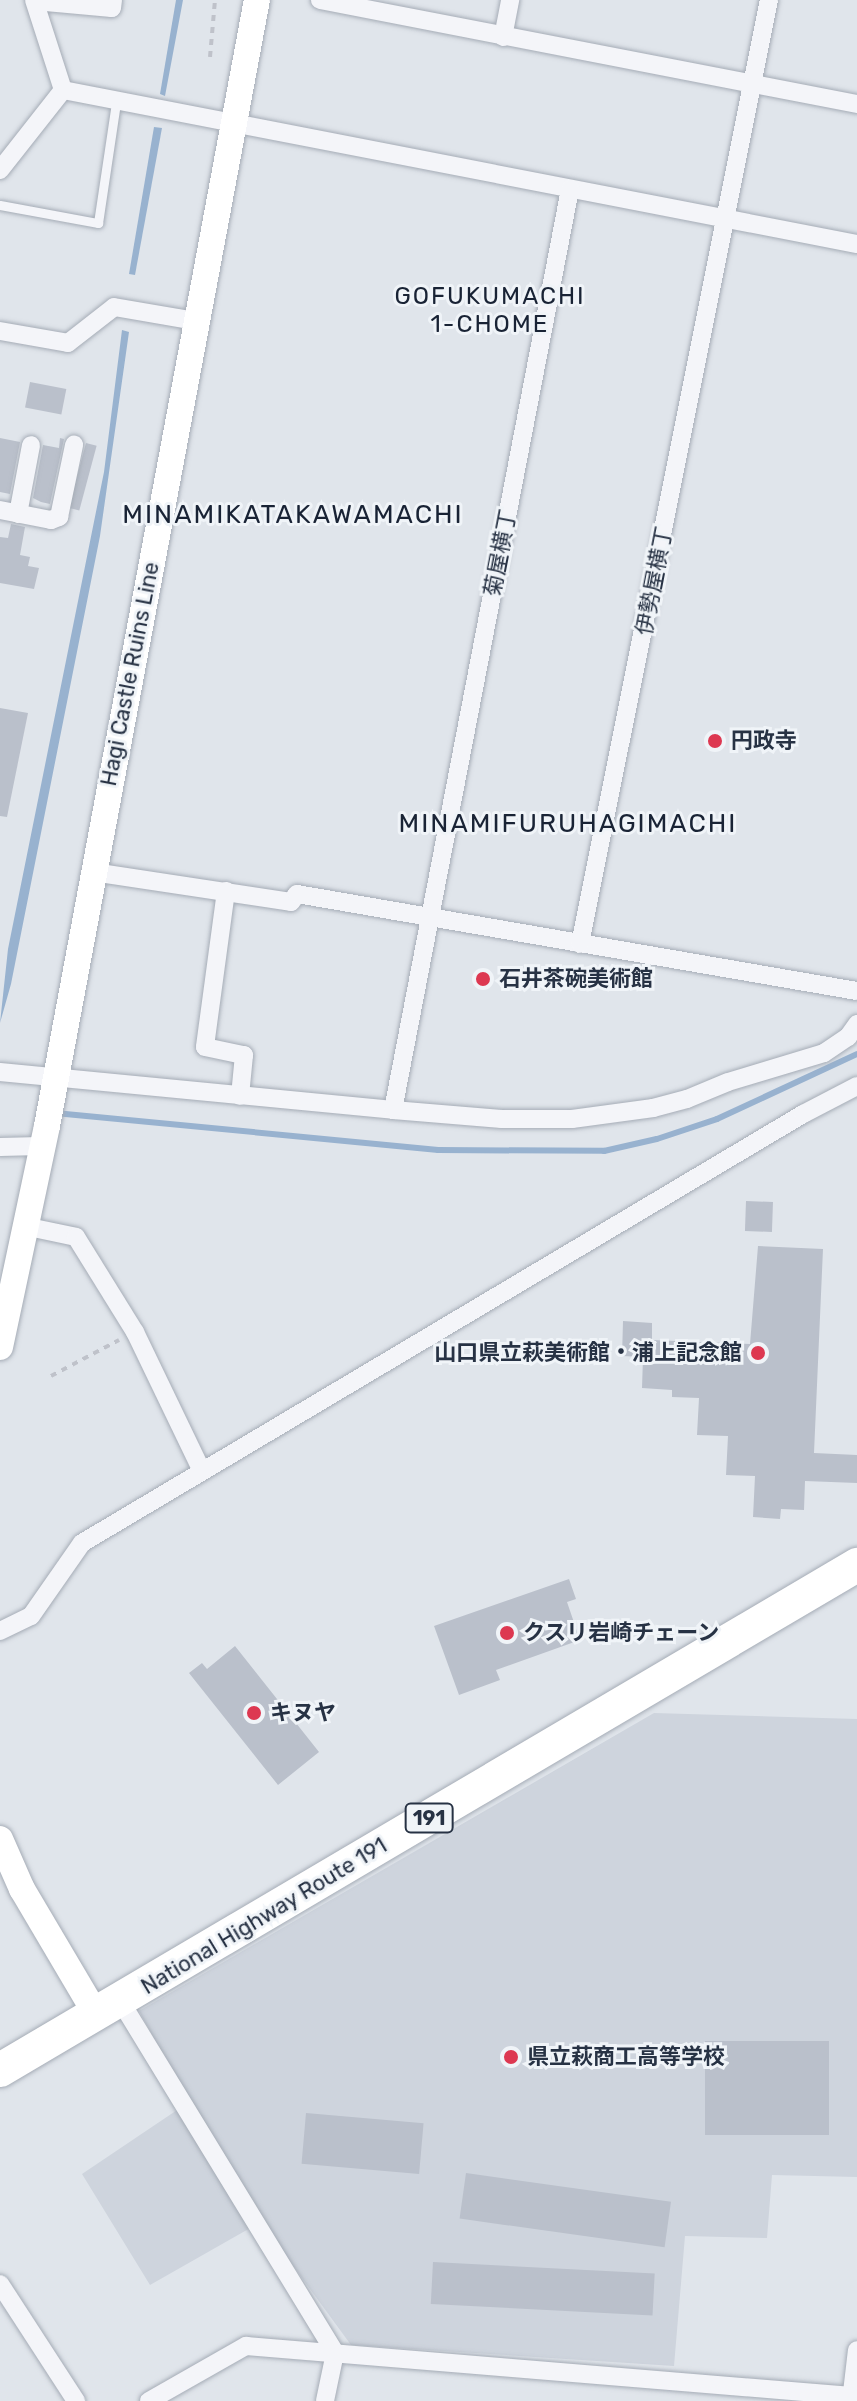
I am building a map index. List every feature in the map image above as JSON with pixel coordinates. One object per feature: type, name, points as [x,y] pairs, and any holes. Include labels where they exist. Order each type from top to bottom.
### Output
[{"type":"highway","name":"National Highway Route 191","points":[[0,2070],[109,2009],[857,1565]]},
{"type":"main road","name":"Hagi Castle Ruins Line","points":[[0,1347],[56,1076],[257,0]]},
{"type":"main road","points":[[0,1839],[22,1889],[109,2009]]},
{"type":"street","points":[[63,90],[35,1],[112,8],[113,0]]},
{"type":"street","points":[[320,0],[857,104]]},
{"type":"street","points":[[503,37],[510,0]]},
{"type":"street","name":"伊勢屋横丁","points":[[580,944],[769,0]]},
{"type":"street","points":[[63,90],[235,126],[857,244]]},
{"type":"street","points":[[0,170],[63,90]]},
{"type":"street","name":"菊屋横丁","points":[[393,1110],[570,189]]},
{"type":"street","points":[[0,331],[68,343],[114,307],[195,321]]},
{"type":"street","points":[[31,445],[9,512],[51,520],[59,517],[74,445]]},
{"type":"street","points":[[93,872],[291,902],[297,894],[857,991]]},
{"type":"street","points":[[226,891],[205,1047],[244,1055],[240,1096]]},
{"type":"street","points":[[3,1072],[393,1110],[502,1119],[572,1119],[653,1108],[824,1053],[848,1037],[857,1024]]},
{"type":"street","points":[[0,1631],[31,1616],[82,1543],[803,1114],[857,1086]]},
{"type":"street","points":[[0,1147],[44,1136]]},
{"type":"street","points":[[24,1226],[76,1237],[135,1332],[202,1471]]},
{"type":"street","points":[[109,2009],[335,2353],[325,2401]]},
{"type":"street","points":[[0,2284],[6,2308],[76,2401]]},
{"type":"street","points":[[149,2401],[246,2346],[851,2399],[857,2350]]},
{"type":"lane","points":[[0,205],[98,223],[116,102]]},
{"type":"path","points":[[210,57],[215,0]]},
{"type":"path","points":[[51,1376],[135,1332]]},
{"type":"shaded area","name":"県立萩商工高等学校","points":[[654,1713],[857,1719],[857,2177],[772,2175],[767,2238],[685,2236],[674,2366],[351,2345],[261,2222],[150,2285],[82,2174],[189,2102],[139,2011]]},
{"type":"water","points":[[176,0],[183,0],[165,96],[160,94]]},
{"type":"water","points":[[154,127],[162,128],[135,275],[129,274]]},
{"type":"water","points":[[122,330],[129,332],[100,536],[11,984],[0,1023],[8,949],[104,472]]},
{"type":"building","points":[[30,382],[66,389],[61,415],[25,408]]},
{"type":"building","points":[[0,438],[20,442],[10,494],[0,492]]},
{"type":"building","points":[[60,438],[64,439],[50,504],[41,502],[33,498],[43,445],[59,448]]},
{"type":"building","points":[[86,443],[97,446],[79,511],[69,508]]},
{"type":"building","points":[[11,524],[25,527],[20,555],[30,557],[28,566],[39,568],[34,589],[0,583],[0,537],[8,538]]},
{"type":"building","points":[[0,708],[28,713],[7,817],[0,816]]},
{"type":"building","points":[[746,1201],[773,1202],[772,1232],[745,1231]]},
{"type":"building","name":"山口県立萩美術館・浦上記念館","points":[[758,1246],[823,1249],[814,1453],[857,1455],[857,1483],[805,1481],[804,1510],[781,1509],[780,1519],[753,1517],[755,1476],[726,1475],[728,1436],[697,1435],[699,1398],[672,1397],[672,1390],[642,1388],[643,1357],[622,1356],[623,1321],[652,1323],[652,1340],[750,1344]]},
{"type":"building","name":"クスリ岩崎チェーン","points":[[569,1579],[576,1599],[567,1602],[580,1640],[496,1670],[500,1680],[459,1695],[434,1626]]},
{"type":"building","name":"キヌヤ","points":[[235,1646],[319,1752],[278,1785],[189,1673],[202,1663],[207,1669]]},
{"type":"building","points":[[705,2041],[829,2041],[829,2135],[705,2135]]},
{"type":"building","points":[[306,2113],[424,2123],[419,2174],[302,2164]]},
{"type":"building","points":[[466,2173],[671,2202],[665,2247],[460,2219]]},
{"type":"building","points":[[433,2262],[655,2274],[652,2316],[431,2304]]},
{"type":"waterway","points":[[55,1113],[438,1150],[604,1151],[657,1139],[717,1119],[857,1054]]},
{"type":"place","name":"円政寺","points":[[715,741]]},
{"type":"place","name":"石井茶碗美術館","points":[[483,979]]},
{"type":"place","name":"山口県立萩美術館・浦上記念館","points":[[758,1353]]},
{"type":"place","name":"クスリ岩崎チェーン","points":[[507,1633]]},
{"type":"place","name":"キヌヤ","points":[[254,1713]]},
{"type":"place","name":"県立萩商工高等学校","points":[[511,2057]]},
{"type":"district","name":"GOFUKUMACHI 1-CHOME","points":[[490,311]]},
{"type":"district","name":"MINAMIKATAKAWAMACHI","points":[[293,515]]},
{"type":"district","name":"MINAMIFURUHAGIMACHI","points":[[568,824]]}]
